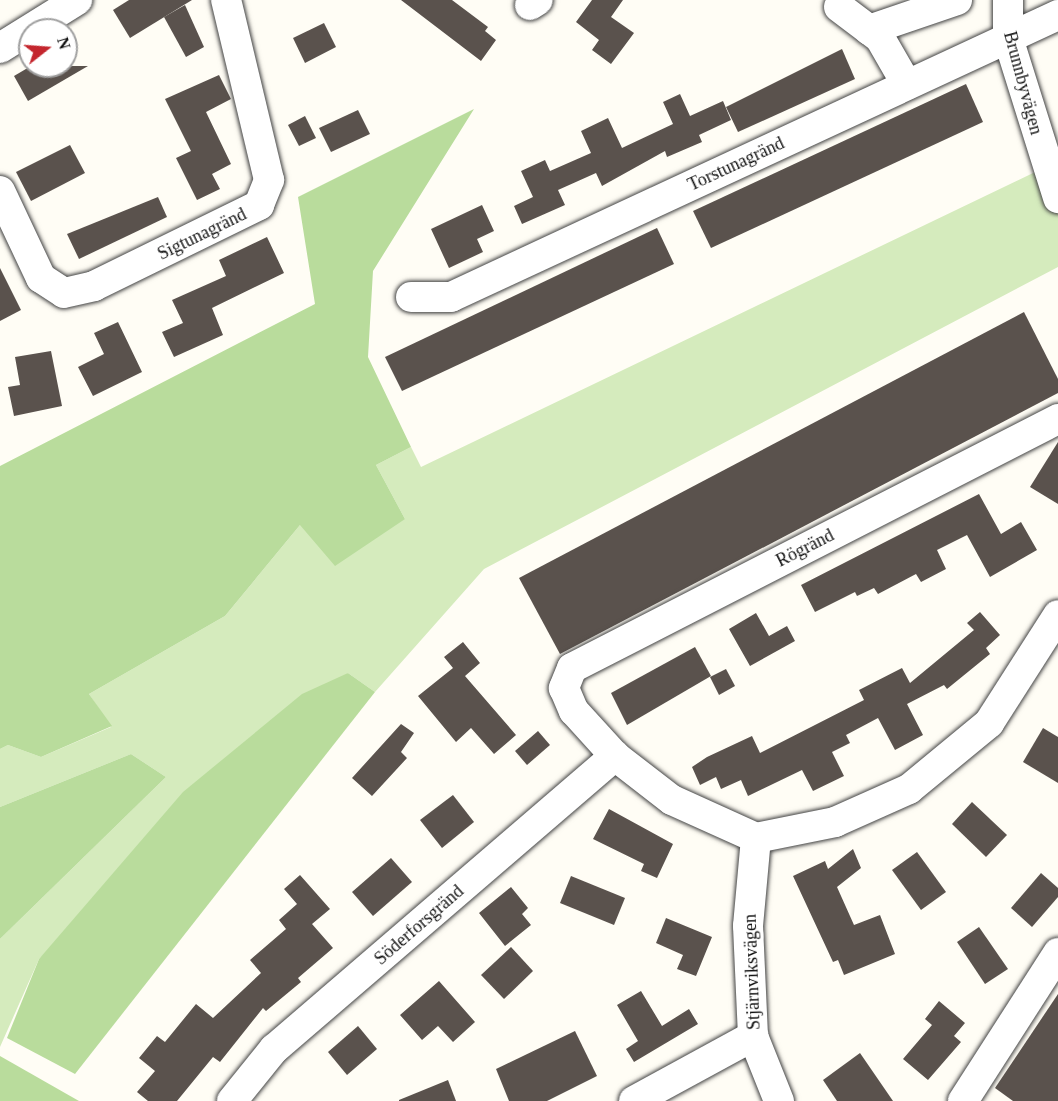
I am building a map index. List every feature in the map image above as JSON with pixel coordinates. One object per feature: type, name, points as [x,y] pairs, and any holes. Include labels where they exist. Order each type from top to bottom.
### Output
[{"type":"street","points":[[0,48],[77,0]]},
{"type":"street","name":"Sigtunagränd","points":[[0,191],[41,278],[64,293],[94,286],[259,205],[269,180],[226,0]]},
{"type":"street","points":[[869,30],[957,0]]},
{"type":"street","name":"Brunnbyvägen","points":[[1008,0],[1008,38],[1058,198]]},
{"type":"street","points":[[839,8],[880,38],[907,85]]},
{"type":"street","name":"Torstunagränd","points":[[411,297],[451,297],[1058,15]]},
{"type":"street","name":"Rögränd","points":[[615,756],[574,711],[564,688],[572,668],[1058,419]]},
{"type":"street","points":[[615,756],[672,800],[756,838],[835,822],[909,789],[989,723],[1058,615]]},
{"type":"street","name":"Söderforsgränd","points":[[232,1101],[274,1049],[615,756]]},
{"type":"street","name":"Stjärnviksvägen","points":[[756,838],[748,926],[753,1036],[779,1101]]},
{"type":"street","points":[[963,1101],[1058,953]]},
{"type":"street","points":[[634,1101],[753,1036]]},
{"type":"green space","points":[[474,109],[373,271],[368,357],[411,447],[376,465],[405,519],[335,566],[300,525],[225,616],[89,694],[112,726],[41,757],[8,745],[0,749],[0,466],[315,304],[298,197]]},
{"type":"green space","points":[[1058,161],[1058,267],[484,569],[375,692],[348,673],[39,959],[0,1047],[0,939],[166,777],[131,754],[0,807],[0,749],[8,745],[41,757],[111,727],[89,694],[225,616],[300,525],[405,519],[376,465],[411,447],[421,467]]},
{"type":"green space","points":[[348,673],[375,692],[75,1074],[7,1038],[39,959],[183,792],[302,694]]},
{"type":"green space","points":[[131,754],[166,777],[0,939],[0,807]]},
{"type":"green space","points":[[0,1056],[79,1101],[0,1101]]},
{"type":"building","points":[[129,0],[192,0],[130,38],[113,10]]},
{"type":"building","points":[[401,0],[452,0],[488,27],[485,31],[496,40],[481,61]]},
{"type":"building","points":[[592,0],[623,0],[611,17],[634,33],[611,64],[592,50],[599,40],[576,22]]},
{"type":"building","points":[[185,5],[204,47],[186,57],[164,17]]},
{"type":"building","points":[[324,23],[336,47],[305,63],[293,38]]},
{"type":"building","points":[[842,49],[855,79],[738,132],[726,107]]},
{"type":"building","points":[[78,66],[88,66],[78,72]]},
{"type":"building","points":[[18,74],[18,78],[67,78],[28,101],[14,76]]},
{"type":"building","points":[[219,75],[231,99],[206,112],[231,164],[212,174],[220,189],[197,200],[176,158],[191,151],[165,99]]},
{"type":"building","points":[[966,84],[983,122],[711,248],[693,211]]},
{"type":"building","points":[[680,94],[690,116],[723,101],[731,120],[699,135],[702,142],[667,157],[665,151],[602,186],[596,173],[558,190],[565,205],[522,224],[514,206],[533,197],[521,171],[545,160],[550,171],[591,153],[581,131],[608,118],[622,148],[673,124],[663,102]]},
{"type":"building","points":[[358,110],[370,134],[331,152],[319,128]]},
{"type":"building","points":[[305,116],[316,138],[299,146],[288,125]]},
{"type":"building","points":[[70,145],[85,173],[31,201],[16,172]]},
{"type":"building","points":[[158,197],[167,217],[79,259],[67,234]]},
{"type":"building","points":[[482,205],[494,231],[477,239],[483,252],[449,268],[431,229]]},
{"type":"building","points":[[657,228],[674,264],[402,391],[385,357]]},
{"type":"building","points":[[267,237],[284,273],[212,308],[223,335],[174,357],[162,332],[183,323],[172,300],[226,276],[219,260]]},
{"type":"building","points":[[0,268],[21,310],[0,321]]},
{"type":"building","points":[[1024,312],[1058,379],[1058,393],[560,654],[519,578]]},
{"type":"building","points":[[118,322],[142,372],[93,396],[78,367],[104,354],[94,333]]},
{"type":"building","points":[[51,351],[62,406],[14,416],[8,387],[20,385],[15,357]]},
{"type":"building","points":[[1058,442],[1058,504],[1030,487]]},
{"type":"building","points":[[979,494],[1001,534],[1021,522],[1037,550],[990,577],[967,535],[937,550],[946,569],[921,582],[916,574],[878,594],[874,588],[857,596],[855,592],[815,612],[801,585]]},
{"type":"building","points":[[980,612],[1000,635],[986,648],[990,654],[947,689],[944,685],[907,704],[923,735],[895,750],[878,718],[846,735],[850,743],[832,752],[844,776],[813,791],[802,770],[748,796],[741,780],[721,789],[716,777],[700,785],[692,767],[707,757],[752,736],[760,753],[864,700],[859,690],[902,668],[910,683],[974,630],[967,623]]},
{"type":"building","points":[[756,613],[769,636],[787,626],[795,641],[750,666],[729,629]]},
{"type":"building","points":[[463,642],[480,663],[465,676],[516,735],[494,754],[471,728],[456,742],[418,696],[453,668],[444,657]]},
{"type":"building","points":[[695,647],[711,676],[627,725],[611,693]]},
{"type":"building","points":[[726,669],[735,686],[719,695],[710,677]]},
{"type":"building","points":[[401,724],[414,733],[401,752],[407,758],[372,796],[352,778]]},
{"type":"building","points":[[1043,728],[1058,737],[1058,783],[1023,762]]},
{"type":"building","points":[[538,731],[550,745],[527,765],[515,751]]},
{"type":"building","points":[[453,795],[474,822],[442,848],[420,820]]},
{"type":"building","points":[[972,802],[1007,835],[986,857],[952,824]]},
{"type":"building","points":[[609,809],[673,844],[657,878],[641,871],[644,864],[593,839]]},
{"type":"building","points":[[853,849],[861,868],[837,887],[854,925],[880,915],[895,954],[844,975],[838,960],[833,962],[793,876],[825,861],[828,869]]},
{"type":"building","points":[[917,852],[946,892],[921,910],[892,870]]},
{"type":"building","points":[[391,858],[412,882],[373,916],[352,892]]},
{"type":"building","points":[[1041,873],[1058,888],[1058,897],[1032,927],[1011,908]]},
{"type":"building","points":[[300,875],[330,909],[312,924],[333,948],[298,978],[301,982],[266,1011],[263,1008],[220,1062],[213,1057],[177,1101],[148,1101],[137,1092],[155,1071],[139,1058],[157,1036],[165,1042],[196,1004],[213,1018],[261,973],[250,960],[286,929],[279,920],[297,904],[284,889]]},
{"type":"building","points":[[571,876],[625,898],[614,925],[560,903]]},
{"type":"building","points":[[511,887],[528,908],[522,914],[531,925],[505,946],[479,913]]},
{"type":"building","points":[[666,918],[712,937],[696,976],[677,969],[683,955],[656,943]]},
{"type":"building","points":[[979,927],[1008,969],[985,984],[957,942]]},
{"type":"building","points":[[511,947],[533,971],[504,999],[481,975]]},
{"type":"building","points":[[439,981],[475,1022],[453,1042],[438,1026],[422,1040],[400,1015]]},
{"type":"building","points":[[641,991],[662,1026],[689,1009],[698,1024],[634,1062],[626,1049],[638,1041],[617,1005]]},
{"type":"building","points":[[1058,994],[1058,1101],[1013,1101],[995,1088]]},
{"type":"building","points":[[939,1001],[965,1023],[954,1036],[961,1042],[928,1080],[903,1059],[932,1025],[925,1019]]},
{"type":"building","points":[[358,1026],[377,1049],[347,1075],[328,1052]]},
{"type":"building","points":[[575,1031],[597,1076],[547,1101],[509,1101],[496,1069]]},
{"type":"building","points":[[860,1053],[893,1101],[837,1101],[823,1080]]},
{"type":"building","points":[[448,1080],[456,1101],[399,1101],[399,1100]]}]
